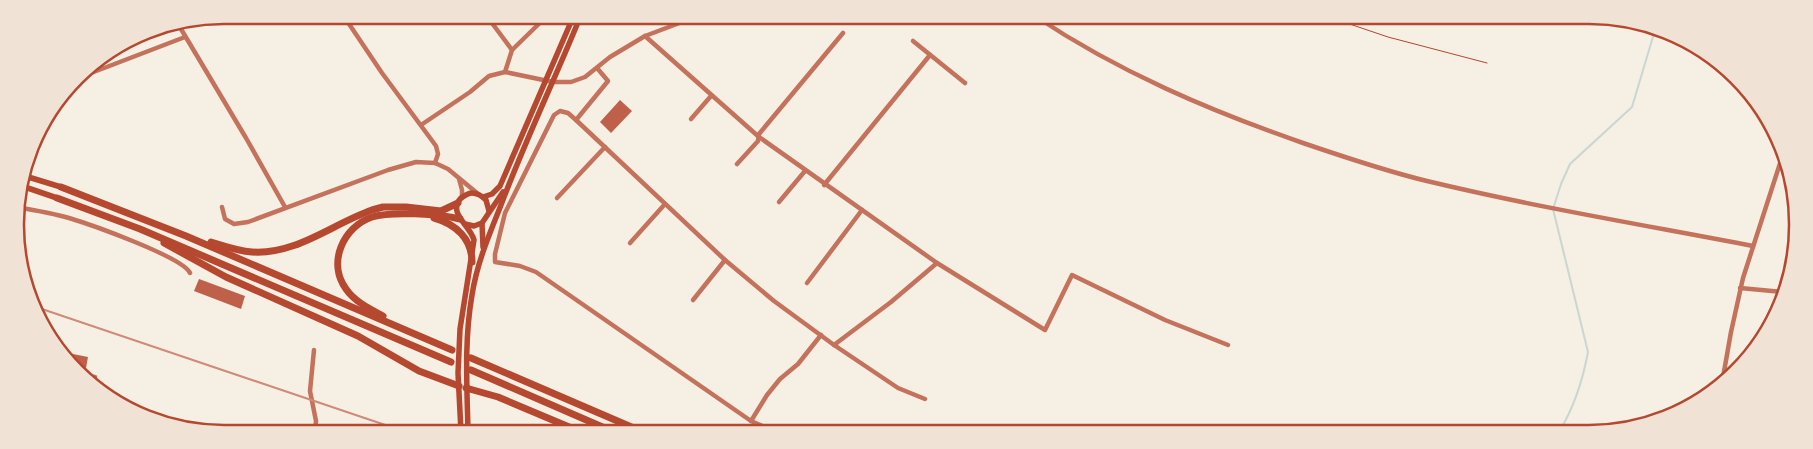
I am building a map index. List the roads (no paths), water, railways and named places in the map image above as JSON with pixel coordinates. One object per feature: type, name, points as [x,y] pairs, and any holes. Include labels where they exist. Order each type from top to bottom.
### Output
[{"type":"highway","points":[[61,187],[186,236],[452,350]]},
{"type":"highway","points":[[57,198],[140,229],[451,362]]},
{"type":"highway","points":[[186,236],[242,251],[271,252],[302,243],[372,210],[384,207],[406,207],[441,211],[460,200]]},
{"type":"highway","points":[[416,335],[369,309],[353,297],[341,281],[337,262],[340,249],[351,229],[360,223],[384,215],[444,216],[463,222]]},
{"type":"highway","points":[[424,216],[438,219],[459,232],[468,243],[472,262]]},
{"type":"highway","points":[[140,229],[185,256],[358,336],[419,371],[463,388],[498,397],[564,425]]},
{"type":"highway","points":[[471,358],[627,425]]},
{"type":"highway","points":[[468,374],[596,425]]},
{"type":"main road","points":[[483,197],[492,194],[500,186],[571,24]]},
{"type":"main road","points":[[461,425],[463,388],[468,374],[467,333],[472,293],[483,249],[510,180],[578,24]]},
{"type":"main road","points":[[30,177],[61,187]]},
{"type":"main road","points":[[463,222],[474,226],[482,223],[510,180]]},
{"type":"main road","points":[[27,188],[57,198]]},
{"type":"main road","points":[[467,425],[463,388],[458,373],[460,330],[474,240],[472,232],[457,212],[460,200],[472,193],[483,197],[488,203],[489,211]]},
{"type":"main road","points":[[482,223],[483,249]]},
{"type":"street","points":[[349,24],[436,146],[438,154],[436,164]]},
{"type":"street","points":[[493,24],[512,50]]},
{"type":"street","points":[[505,72],[512,50],[539,24]]},
{"type":"street","points":[[420,125],[470,92],[489,76],[505,72],[546,81],[571,82],[585,77],[610,57],[645,36],[676,24]]},
{"type":"street","points":[[1046,24],[1073,42],[1114,64],[1186,99],[1246,123],[1354,160],[1425,181],[1554,209],[1753,246]]},
{"type":"street","points":[[181,29],[285,207]]},
{"type":"street","points":[[737,164],[758,141],[759,134],[843,33]]},
{"type":"street","points":[[645,36],[759,137],[805,171],[937,263],[1045,330],[1072,275],[1165,320],[1228,345]]},
{"type":"street","points":[[95,72],[185,37]]},
{"type":"street","points":[[913,42],[965,83]]},
{"type":"street","points":[[824,184],[930,55]]},
{"type":"street","points":[[576,120],[608,81],[597,68]]},
{"type":"street","points":[[691,119],[711,96]]},
{"type":"street","points":[[760,425],[751,421],[536,272],[520,266],[495,262],[495,254],[505,212],[554,115],[562,110],[576,120],[725,260],[774,301],[834,345],[898,388],[924,399]]},
{"type":"street","points":[[557,198],[605,147]]},
{"type":"street","points":[[222,207],[225,219],[234,224],[248,222],[410,163],[421,162],[436,164],[448,169],[477,194]]},
{"type":"street","points":[[1724,372],[1740,288],[1780,164]]},
{"type":"street","points":[[779,202],[805,171]]},
{"type":"street","points":[[457,176],[462,190],[460,200]]},
{"type":"street","points":[[630,243],[665,204]]},
{"type":"street","points":[[24,209],[68,218],[101,229],[170,258],[186,267],[190,273]]},
{"type":"street","points":[[807,282],[862,210]]},
{"type":"street","points":[[693,300],[725,260]]},
{"type":"street","points":[[834,345],[891,302],[937,263]]},
{"type":"street","points":[[1740,288],[1778,291]]},
{"type":"street","points":[[751,421],[767,395],[780,379],[798,364],[821,334]]},
{"type":"street","points":[[314,350],[310,391],[316,425]]},
{"type":"waterway","points":[[1563,425],[1577,393],[1588,352],[1553,209],[1570,164],[1632,107],[1654,34]]},
{"type":"railway","points":[[42,309],[385,425]]}]
